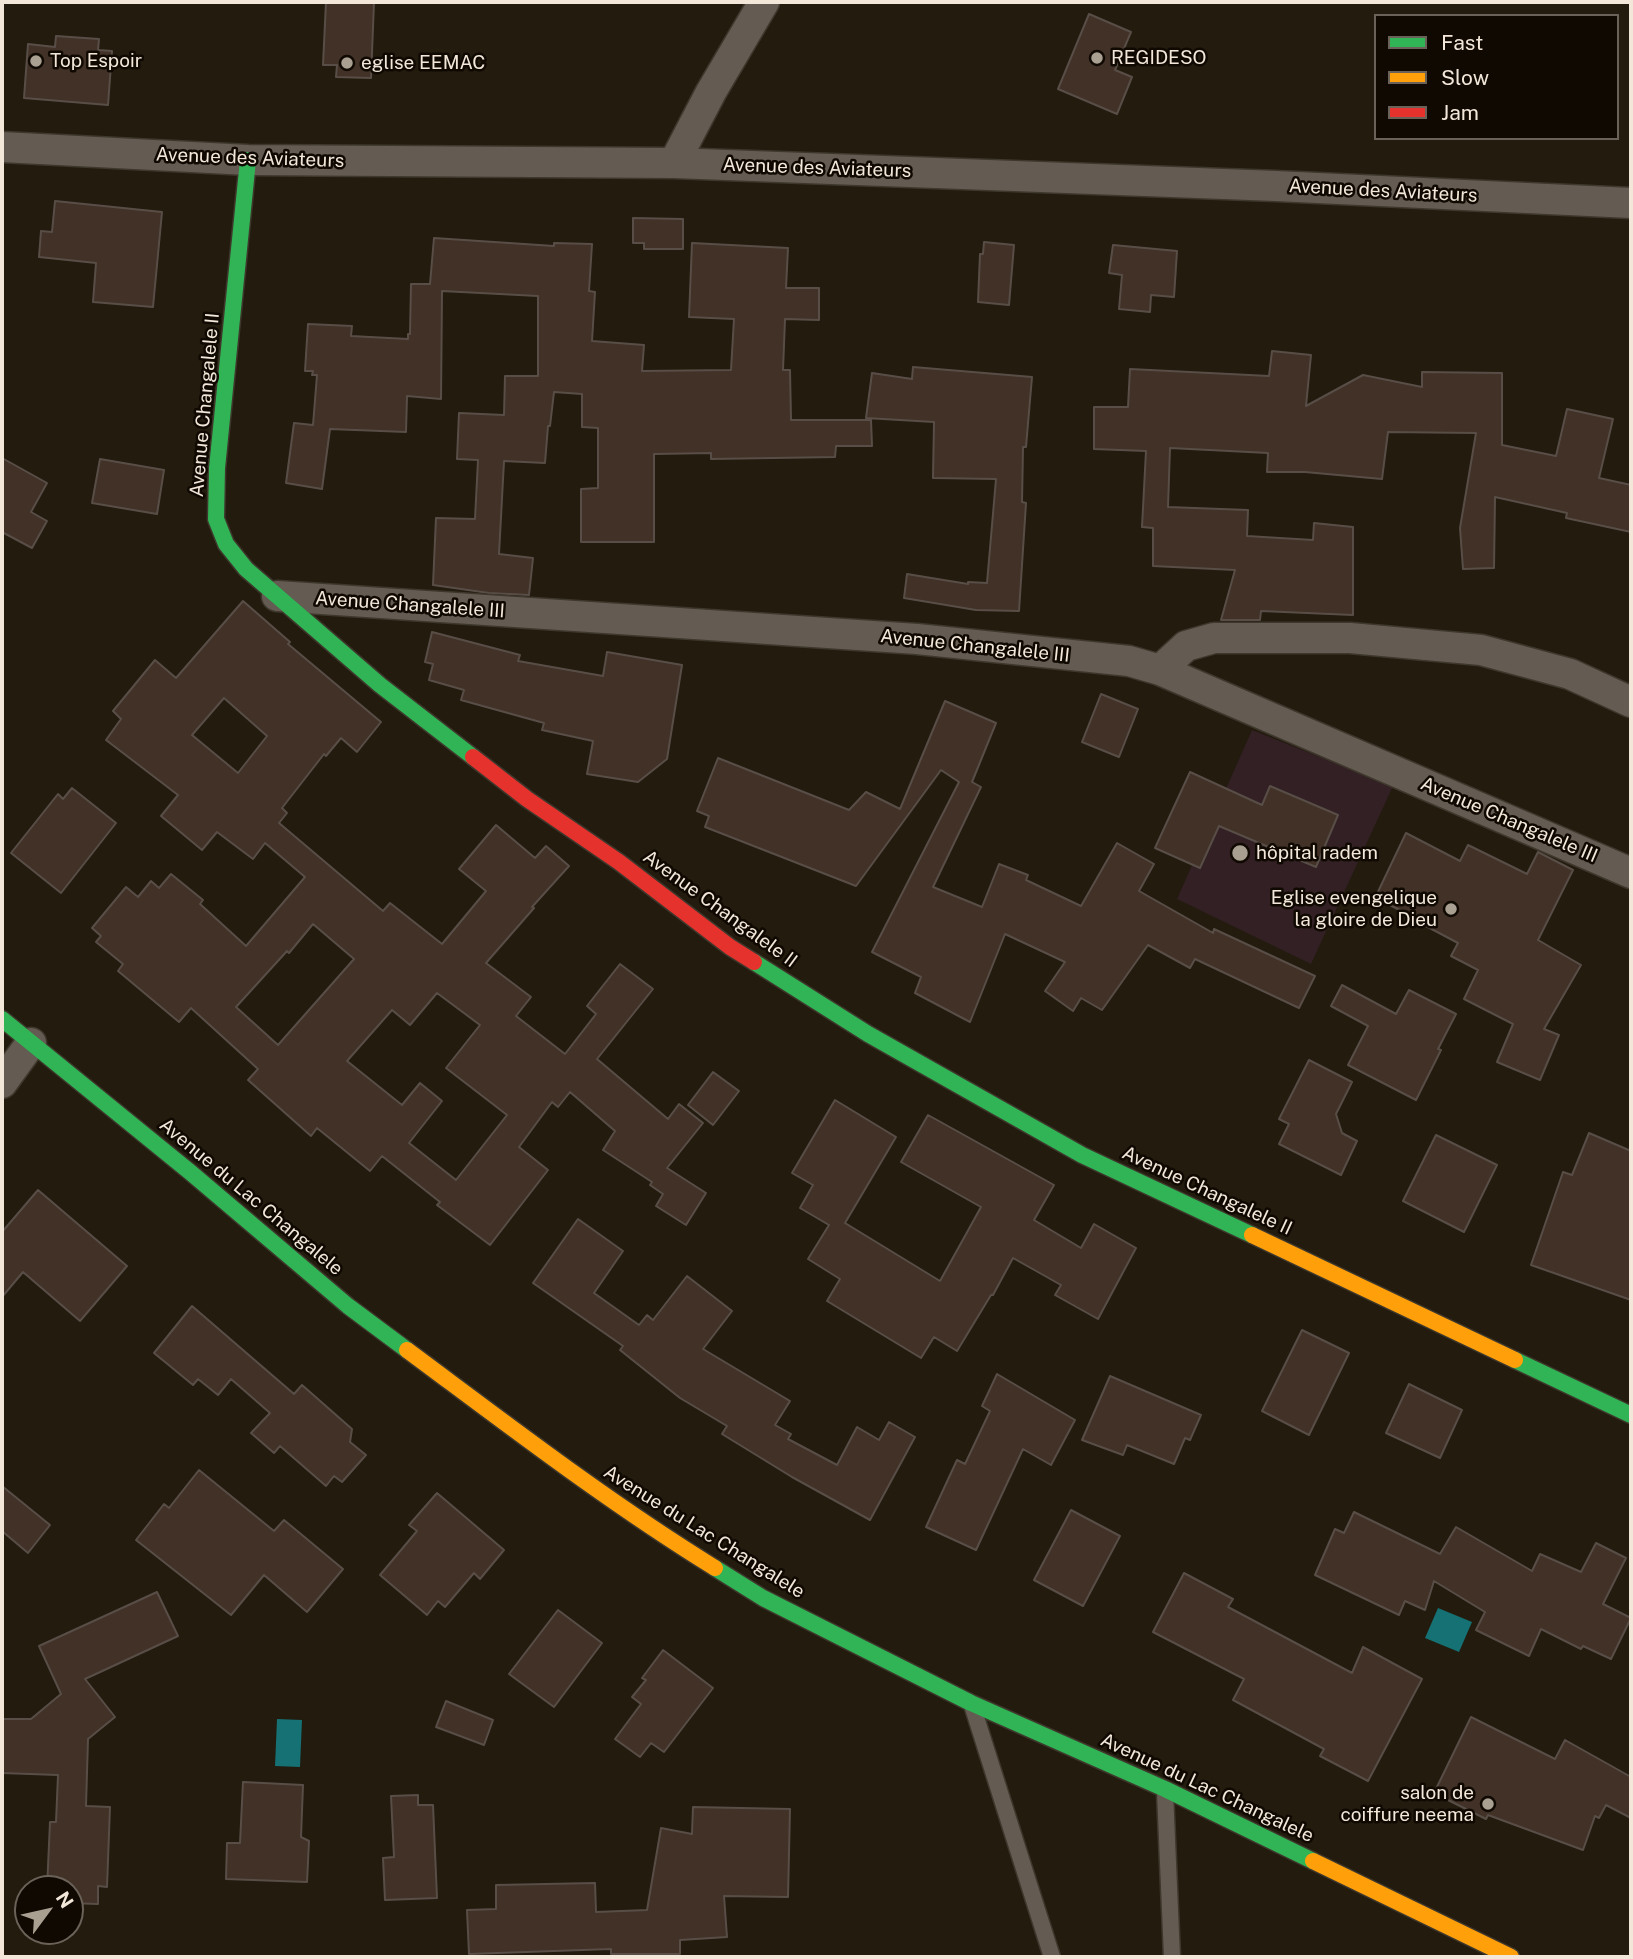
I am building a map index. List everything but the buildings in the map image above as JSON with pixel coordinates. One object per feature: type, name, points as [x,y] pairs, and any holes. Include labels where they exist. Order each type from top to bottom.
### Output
[{"type":"street","points":[[674,163],[711,92],[764,2]]},
{"type":"street","name":"Avenue des Aviateurs","points":[[2,147],[248,160],[674,163],[1276,186],[1631,203]]},
{"type":"street","name":"Avenue Changalele II","points":[[248,160],[217,468],[216,519],[226,544],[246,569],[380,685],[527,799],[619,862],[730,947],[868,1034],[1082,1155],[1631,1415]]},
{"type":"street","name":"Avenue Changalele III","points":[[277,596],[917,639],[1129,661],[1160,670],[1631,873]]},
{"type":"street","points":[[1160,670],[1186,646],[1214,638],[1350,638],[1481,650],[1570,674],[1631,702]]},
{"type":"street","name":"Avenue du Lac Changalele","points":[[2,1019],[190,1172],[348,1306],[581,1480],[663,1536],[763,1598],[971,1703],[1165,1789],[1511,1957]]},
{"type":"street","points":[[2,1083],[31,1043]]},
{"type":"lane","points":[[971,1703],[1052,1957]]},
{"type":"lane","points":[[1165,1789],[1172,1957]]},
{"type":"shaded area","name":"hôpital radem","points":[[1252,730],[1393,786],[1311,964],[1177,899]],"holes":[[[1270,786],[1337,815],[1315,867],[1248,838]]]},
{"type":"water","points":[[1438,1608],[1472,1622],[1459,1652],[1425,1638]]},
{"type":"water","points":[[277,1719],[302,1720],[300,1767],[275,1766]]},
{"type":"traffic: fast","points":[[248,160],[217,468],[216,519],[226,544],[246,569],[380,685],[473,757]]},
{"type":"traffic: fast","points":[[754,962],[868,1034],[1082,1155],[1252,1235]]},
{"type":"traffic: fast","points":[[2,1019],[190,1172],[348,1306],[407,1350]]},
{"type":"traffic: fast","points":[[1515,1360],[1631,1415]]},
{"type":"traffic: fast","points":[[715,1568],[763,1598],[971,1703],[1165,1789],[1313,1861]]},
{"type":"traffic: slow","points":[[1252,1235],[1515,1360]]},
{"type":"traffic: slow","points":[[407,1350],[597,1490],[715,1568]]},
{"type":"traffic: slow","points":[[1313,1861],[1511,1957]]},
{"type":"traffic: jam","points":[[473,757],[527,799],[619,862],[730,947],[754,962]]},
{"type":"place","name":"REGIDESO","points":[[1097,58]]},
{"type":"place","name":"Top Espoir","points":[[36,61]]},
{"type":"place","name":"eglise EEMAC","points":[[347,63]]},
{"type":"place","name":"hôpital radem","points":[[1240,853]]},
{"type":"place","name":"Eglise evengelique la gloire de Dieu","points":[[1451,909]]},
{"type":"place","name":"salon de coiffure neema","points":[[1488,1804]]}]
